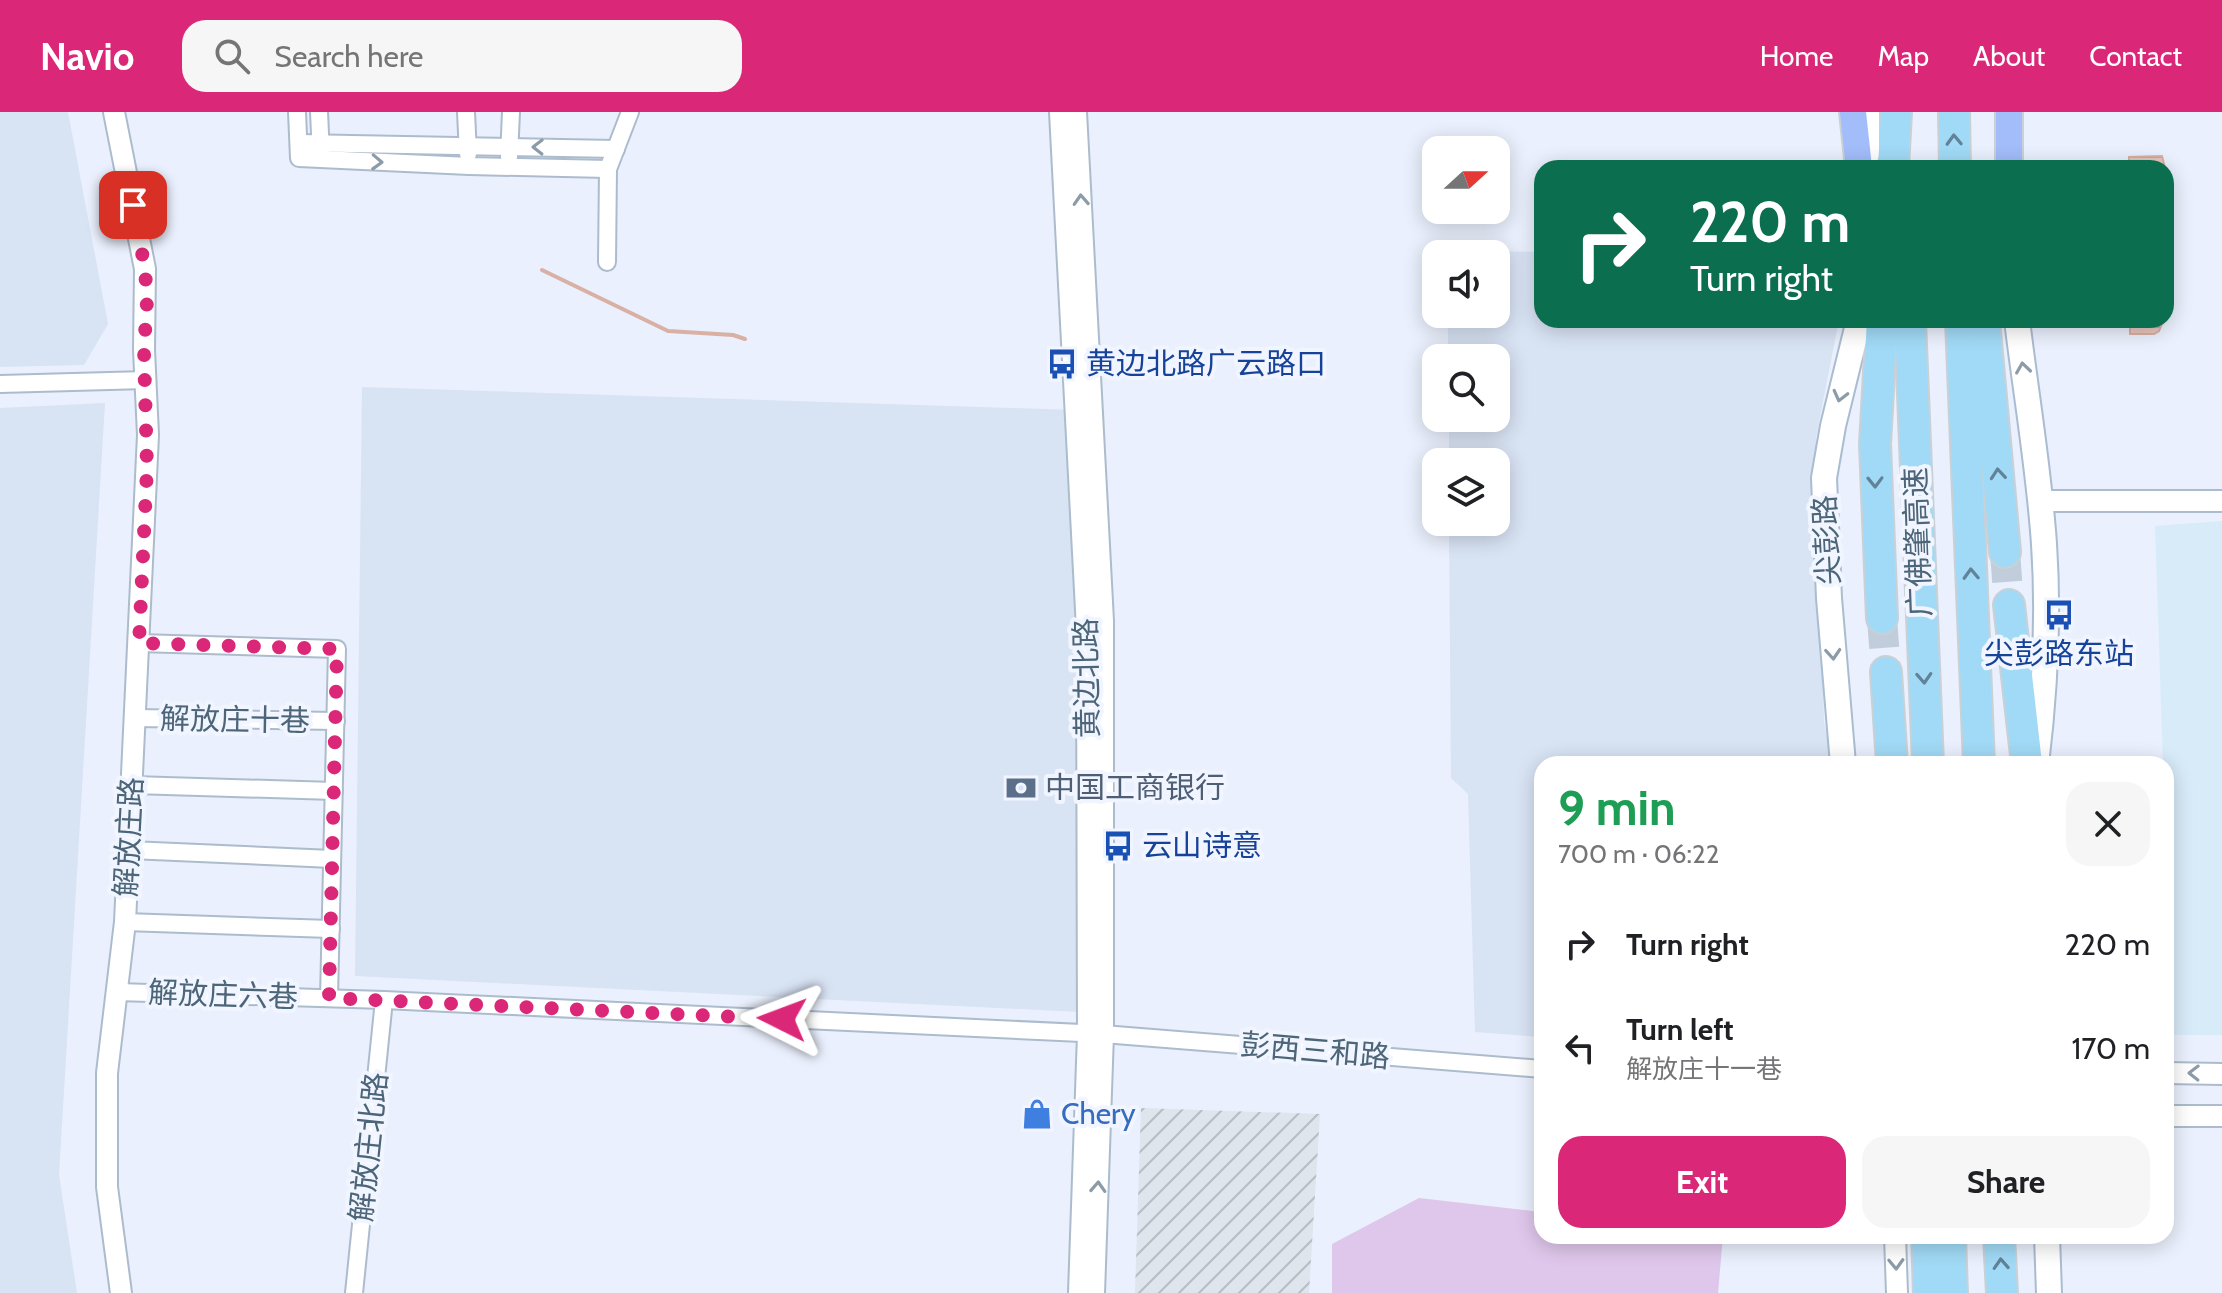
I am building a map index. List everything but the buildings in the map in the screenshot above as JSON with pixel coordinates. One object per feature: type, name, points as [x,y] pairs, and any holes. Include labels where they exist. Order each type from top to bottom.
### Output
[{"type":"highway","points":[[1893,160],[1896,112]]},
{"type":"highway","points":[[1906,112],[1907,160]]},
{"type":"highway","points":[[1954,112],[1955,160]]},
{"type":"highway","points":[[1882,328],[1875,444],[1882,618]]},
{"type":"highway","name":"广佛肇高速","points":[[1910,328],[1928,756]]},
{"type":"highway","name":"广佛肇高速","points":[[1961,328],[1979,756]]},
{"type":"highway","points":[[1985,328],[2005,552]]},
{"type":"highway","points":[[2009,605],[2026,756]]},
{"type":"highway","points":[[1886,672],[1891,756]]},
{"type":"highway","points":[[1914,1244],[1929,1293]]},
{"type":"highway","points":[[1950,1244],[1952,1293]]},
{"type":"highway","points":[[1999,1244],[2002,1293]]},
{"type":"main road","points":[[1853,112],[1858,160]]},
{"type":"main road","points":[[1867,112],[1867,160]]},
{"type":"main road","points":[[1996,112],[2005,160]]},
{"type":"main road","points":[[2006,160],[2009,112]]},
{"type":"main road","name":"尖彭路","points":[[1842,756],[1829,598],[1824,478],[1857,328]]},
{"type":"main road","points":[[2018,328],[2040,501],[2046,622],[2043,708],[2037,756]]},
{"type":"main road","points":[[1912,1244],[1916,1293]]},
{"type":"main road","points":[[2047,1244],[2049,1293]]},
{"type":"street","name":"解放庄路","points":[[114,112],[145,269],[147,468],[130,850],[125,922],[107,1073],[107,1187],[121,1293]]},
{"type":"street","points":[[297,112],[299,158],[321,152],[468,146],[616,149]]},
{"type":"street","points":[[319,112],[321,152]]},
{"type":"street","points":[[466,112],[469,166]]},
{"type":"street","points":[[509,167],[511,112]]},
{"type":"street","points":[[607,262],[608,169],[630,112]]},
{"type":"street","name":"黄边北路","points":[[1060,112],[1087,614],[1096,1034],[1079,1293]]},
{"type":"street","name":"黄边北路","points":[[1076,112],[1103,621],[1094,1293]]},
{"type":"street","points":[[321,152],[469,166],[608,169]]},
{"type":"street","points":[[0,384],[146,380]]},
{"type":"street","points":[[2040,501],[2222,501]]},
{"type":"street","points":[[139,643],[337,649],[329,998]]},
{"type":"street","name":"解放庄十巷","points":[[135,718],[336,721]]},
{"type":"street","points":[[133,785],[334,791]]},
{"type":"street","points":[[130,850],[332,859]]},
{"type":"street","points":[[125,922],[331,929]]},
{"type":"street","name":"解放庄六巷","points":[[117,992],[384,1000]]},
{"type":"street","name":"彭西三和路","points":[[384,1000],[1096,1034],[1534,1068]]},
{"type":"street","name":"解放庄北路","points":[[354,1293],[384,1000]]},
{"type":"street","points":[[2174,1073],[2222,1074]]},
{"type":"street","points":[[2174,1116],[2222,1116]]},
{"type":"street","points":[[1897,1293],[1911,1244]]},
{"type":"street","points":[[2036,1293],[2045,1244]]},
{"type":"street","points":[[2049,1244],[2061,1293]]},
{"type":"shaded area","points":[[0,112],[68,112],[108,324],[84,365],[0,367]]},
{"type":"shaded area","points":[[2162,156],[2163,160],[2129,160],[2129,157]]},
{"type":"shaded area","points":[[1510,251],[1534,252],[1534,328],[1837,328],[1816,437],[1824,721],[1831,756],[1534,756],[1534,1036],[1475,1032],[1468,794],[1451,778],[1449,536],[1510,536],[1510,448],[1449,448],[1449,432],[1510,432],[1510,344],[1448,344],[1448,328],[1510,328]]},
{"type":"shaded area","points":[[2130,328],[2160,328],[2154,334],[2130,334]]},
{"type":"shaded area","points":[[362,387],[1075,410],[1080,1012],[355,976]]},
{"type":"shaded area","points":[[105,403],[59,1175],[77,1293],[0,1293],[0,408]]},
{"type":"shaded area","points":[[2222,521],[2222,1035],[2174,1035],[2174,756],[2163,756],[2155,526]]},
{"type":"shaded area","points":[[1141,1108],[1320,1114],[1309,1293],[1135,1293]]},
{"type":"shaded area","points":[[1419,1198],[1534,1211],[1534,1244],[1722,1244],[1718,1293],[1332,1293],[1332,1244]]},
{"type":"waterway","points":[[542,270],[668,331],[733,335],[745,339]]},
{"type":"tunnel","points":[[2005,552],[2009,605]]},
{"type":"tunnel","points":[[1882,618],[1886,672]]},
{"type":"place","name":"黄边北路广云路口","points":[[1062,364]]},
{"type":"place","name":"尖彭路东站","points":[[2059,615]]},
{"type":"place","name":"中国工商银行","points":[[1021,788]]},
{"type":"place","name":"云山诗意","points":[[1118,846]]},
{"type":"place","name":"Chery","points":[[1037,1114]]},
{"type":"route","points":[[133,205],[141,240],[147,301],[144,350],[148,435],[139,643],[337,649],[329,998],[782,1019]]}]
